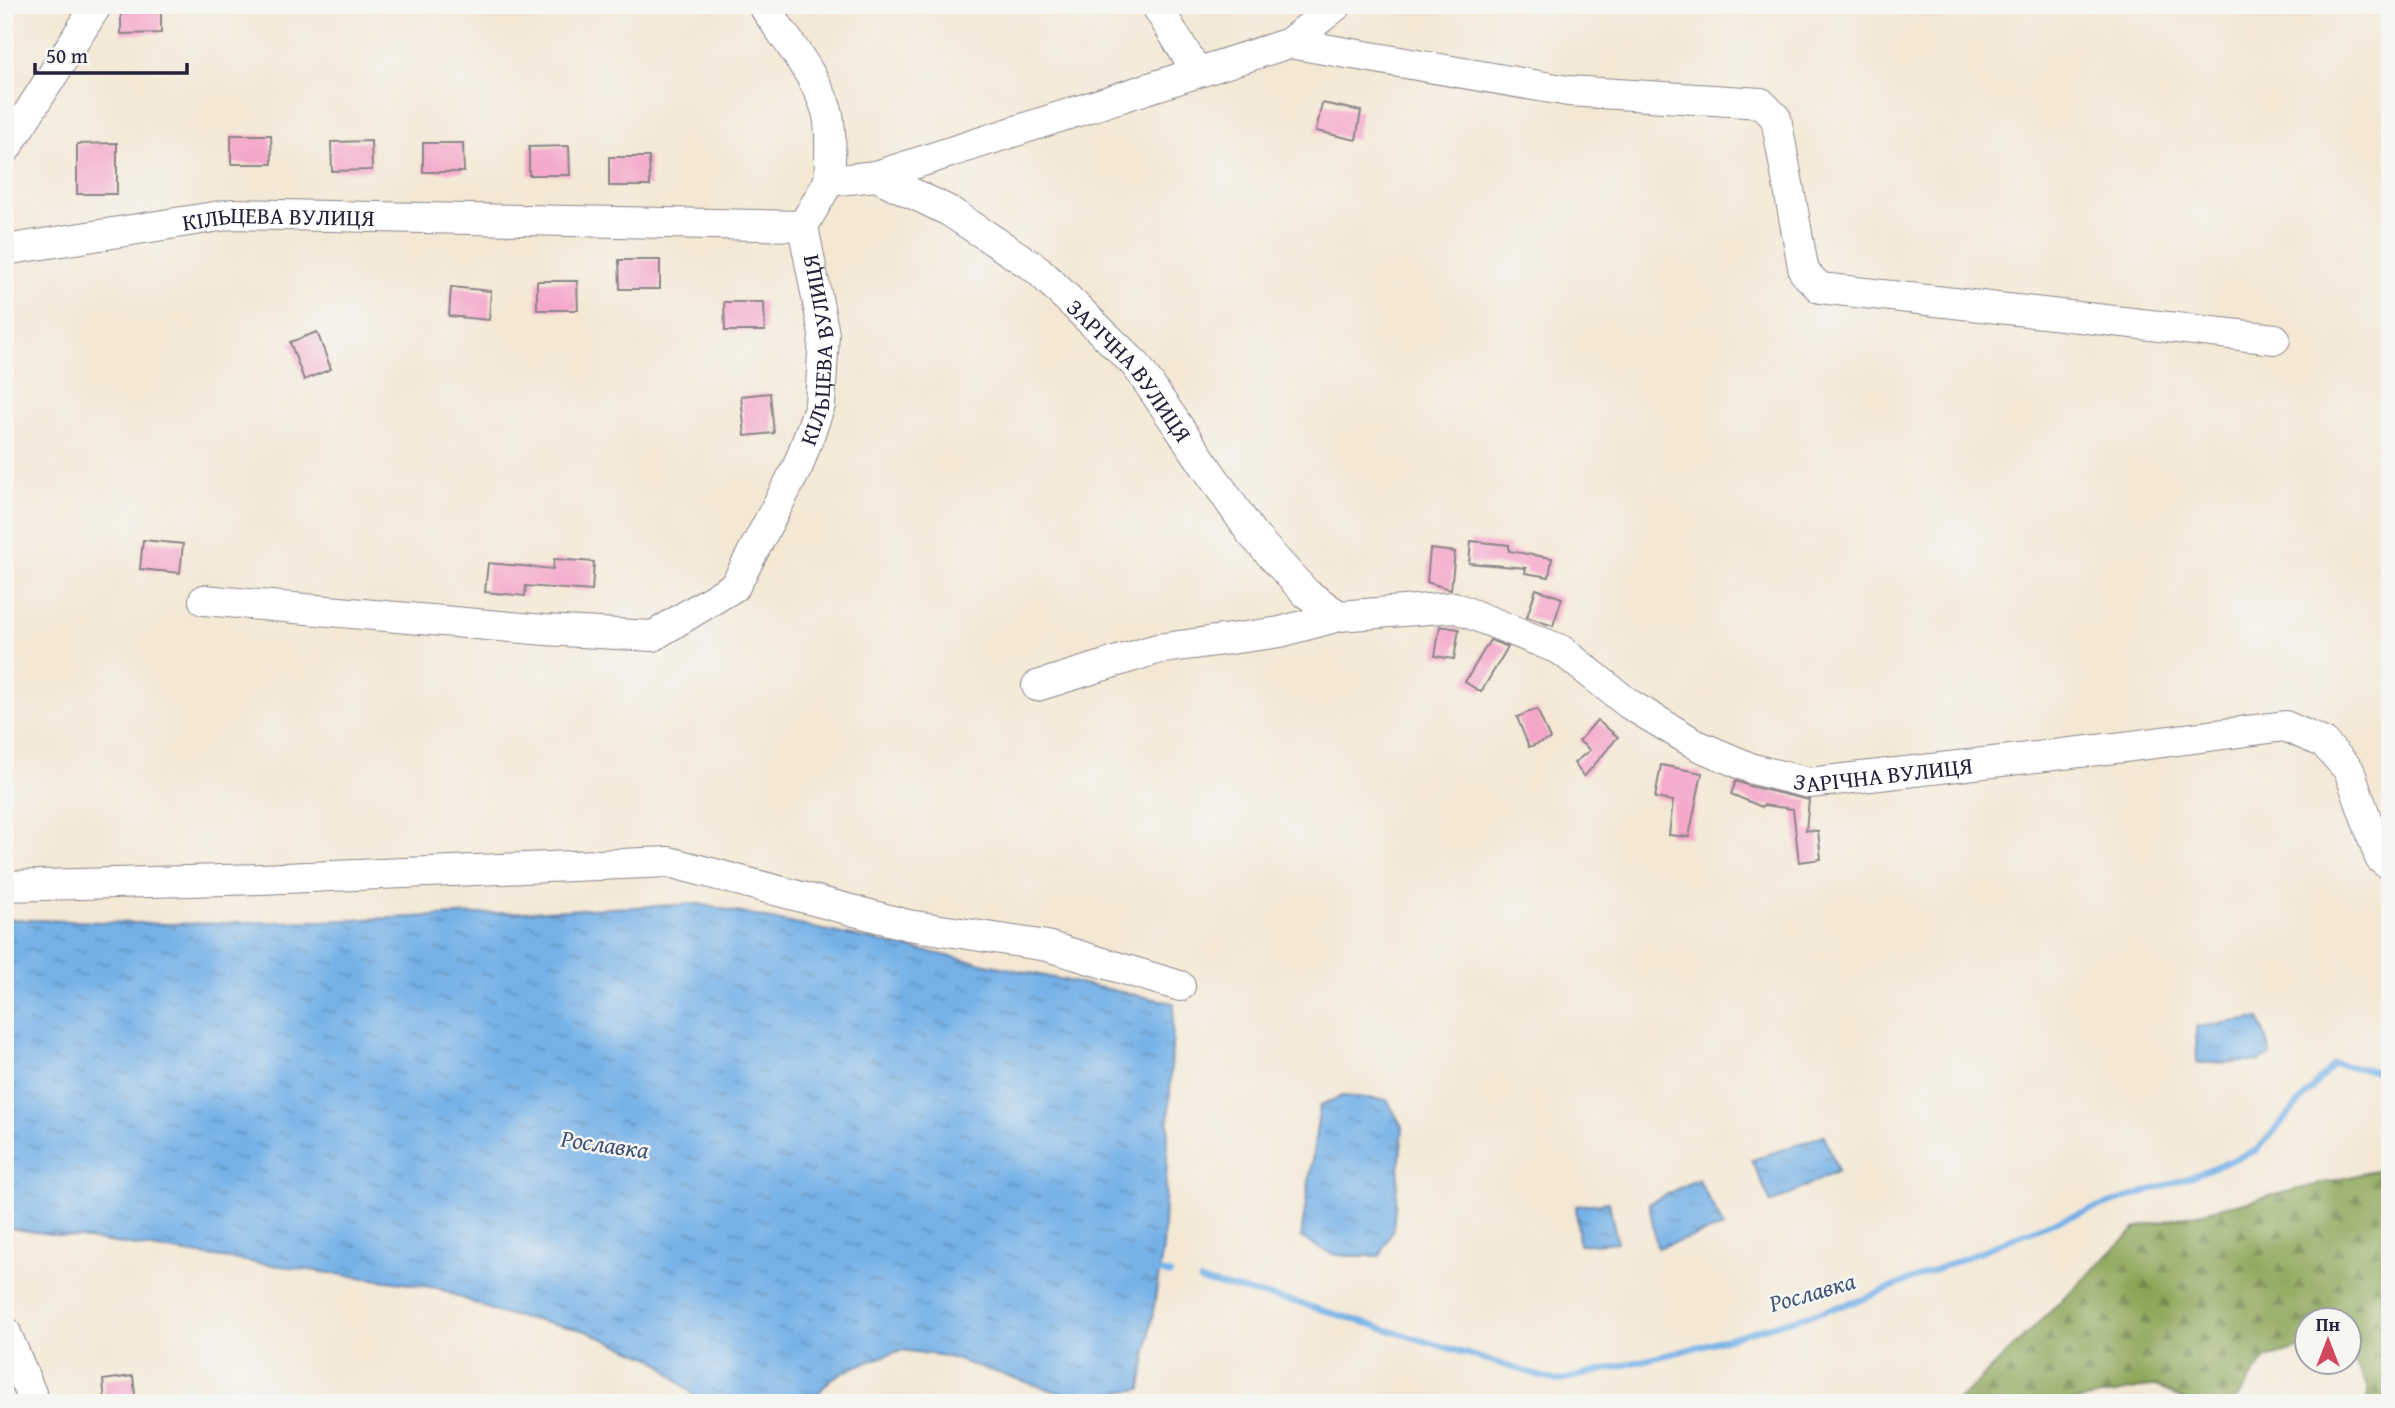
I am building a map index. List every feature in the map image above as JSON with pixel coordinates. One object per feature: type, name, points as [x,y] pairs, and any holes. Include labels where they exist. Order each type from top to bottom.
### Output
[{"type":"street","points":[[5,150],[97,5]]},
{"type":"street","points":[[763,5],[819,90],[827,111],[831,134],[829,181],[803,226]]},
{"type":"street","points":[[1156,5],[1197,72]]},
{"type":"street","points":[[829,181],[876,176],[1289,43],[1337,5]]},
{"type":"street","points":[[1289,43],[1568,91],[1761,103],[1776,118],[1804,272],[1820,288],[2275,339]]},
{"type":"street","name":"ЗАРІЧНА ВУЛИЦЯ","points":[[876,176],[949,211],[1038,270],[1136,365],[1252,534],[1306,593],[1339,616]]},
{"type":"street","name":"КІЛЬЦЕВА ВУЛИЦЯ","points":[[5,250],[233,214],[803,226],[824,334],[820,405],[798,467],[735,586],[653,636],[545,631],[204,600]]},
{"type":"street","name":"ЗАРІЧНА ВУЛИЦЯ","points":[[1037,686],[1157,649],[1280,632],[1339,616],[1454,607],[1561,650],[1629,704],[1699,746],[1753,769],[1809,783],[2285,726],[2324,743],[2349,770],[2380,858],[2390,866]]},
{"type":"street","points":[[5,886],[260,879],[669,862],[908,925],[1047,946],[1180,986]]},
{"type":"street","points":[[5,1331],[35,1403]]},
{"type":"green space","points":[[2390,1167],[2390,1403],[2368,1403],[2368,1386],[2362,1376],[2364,1306],[2294,1306],[2294,1350],[2266,1358],[2234,1403],[2189,1403],[2156,1385],[2065,1403],[1956,1403],[2136,1228]]},
{"type":"water","points":[[699,904],[1174,1003],[1163,1248],[1141,1389],[1073,1397],[945,1356],[901,1350],[854,1367],[831,1379],[809,1403],[702,1403],[656,1360],[583,1330],[499,1313],[438,1288],[8,1228],[5,1225],[5,919],[168,924],[322,921]]},
{"type":"water","points":[[2260,1018],[2271,1056],[2257,1062],[2197,1063],[2196,1027]]},
{"type":"water","points":[[1343,1096],[1387,1100],[1403,1128],[1393,1228],[1380,1256],[1338,1255],[1301,1237],[1320,1105]]},
{"type":"water","points":[[1824,1135],[1838,1171],[1771,1203],[1752,1160]]},
{"type":"water","points":[[1698,1179],[1724,1227],[1657,1248],[1649,1203]]},
{"type":"water","points":[[1609,1202],[1617,1242],[1579,1245],[1576,1206]]},
{"type":"building","points":[[121,5],[161,5],[161,33],[121,34]]},
{"type":"building","points":[[1322,103],[1361,111],[1356,140],[1316,131]]},
{"type":"building","points":[[231,135],[271,135],[272,164],[231,164]]},
{"type":"building","points":[[371,141],[372,170],[332,171],[331,142]]},
{"type":"building","points":[[117,143],[117,194],[77,194],[77,144]]},
{"type":"building","points":[[423,143],[463,143],[464,172],[423,172]]},
{"type":"building","points":[[569,146],[570,175],[529,175],[529,147]]},
{"type":"building","points":[[609,157],[649,157],[650,186],[609,186]]},
{"type":"building","points":[[619,260],[660,260],[660,289],[620,289]]},
{"type":"building","points":[[537,281],[577,281],[578,310],[537,310]]},
{"type":"building","points":[[451,287],[491,291],[489,320],[449,316]]},
{"type":"building","points":[[724,302],[764,302],[765,331],[725,331]]},
{"type":"building","points":[[317,332],[331,369],[304,380],[290,342]]},
{"type":"building","points":[[770,393],[774,433],[745,436],[741,396]]},
{"type":"building","points":[[143,540],[183,544],[180,573],[140,569]]},
{"type":"building","points":[[1471,541],[1509,545],[1509,551],[1552,558],[1549,577],[1525,573],[1526,568],[1469,563]]},
{"type":"building","points":[[1430,549],[1455,552],[1451,590],[1427,582]]},
{"type":"building","points":[[554,559],[594,562],[592,591],[526,586],[525,596],[485,592],[488,563],[553,569]]},
{"type":"building","points":[[1536,589],[1562,598],[1553,626],[1527,617]]},
{"type":"building","points":[[1440,626],[1459,629],[1454,659],[1435,656]]},
{"type":"building","points":[[1490,640],[1508,647],[1481,692],[1465,682]]},
{"type":"building","points":[[1537,709],[1550,739],[1529,747],[1517,717]]},
{"type":"building","points":[[1597,720],[1618,737],[1584,777],[1574,763],[1590,750],[1579,741]]},
{"type":"building","points":[[1661,765],[1702,773],[1689,837],[1669,835],[1673,801],[1655,798]]},
{"type":"building","points":[[1736,781],[1809,800],[1806,830],[1818,831],[1821,859],[1799,862],[1793,809],[1762,807],[1731,794]]},
{"type":"building","points":[[133,1376],[136,1403],[105,1403],[103,1380]]},
{"type":"waterway","name":"Рославка","points":[[1200,1281],[1299,1303],[1557,1381],[1683,1351],[1858,1301],[2048,1224],[2190,1177],[2257,1150],[2334,1064],[2390,1073]]},
{"type":"waterway","points":[[1154,1271],[1170,1274]]}]
